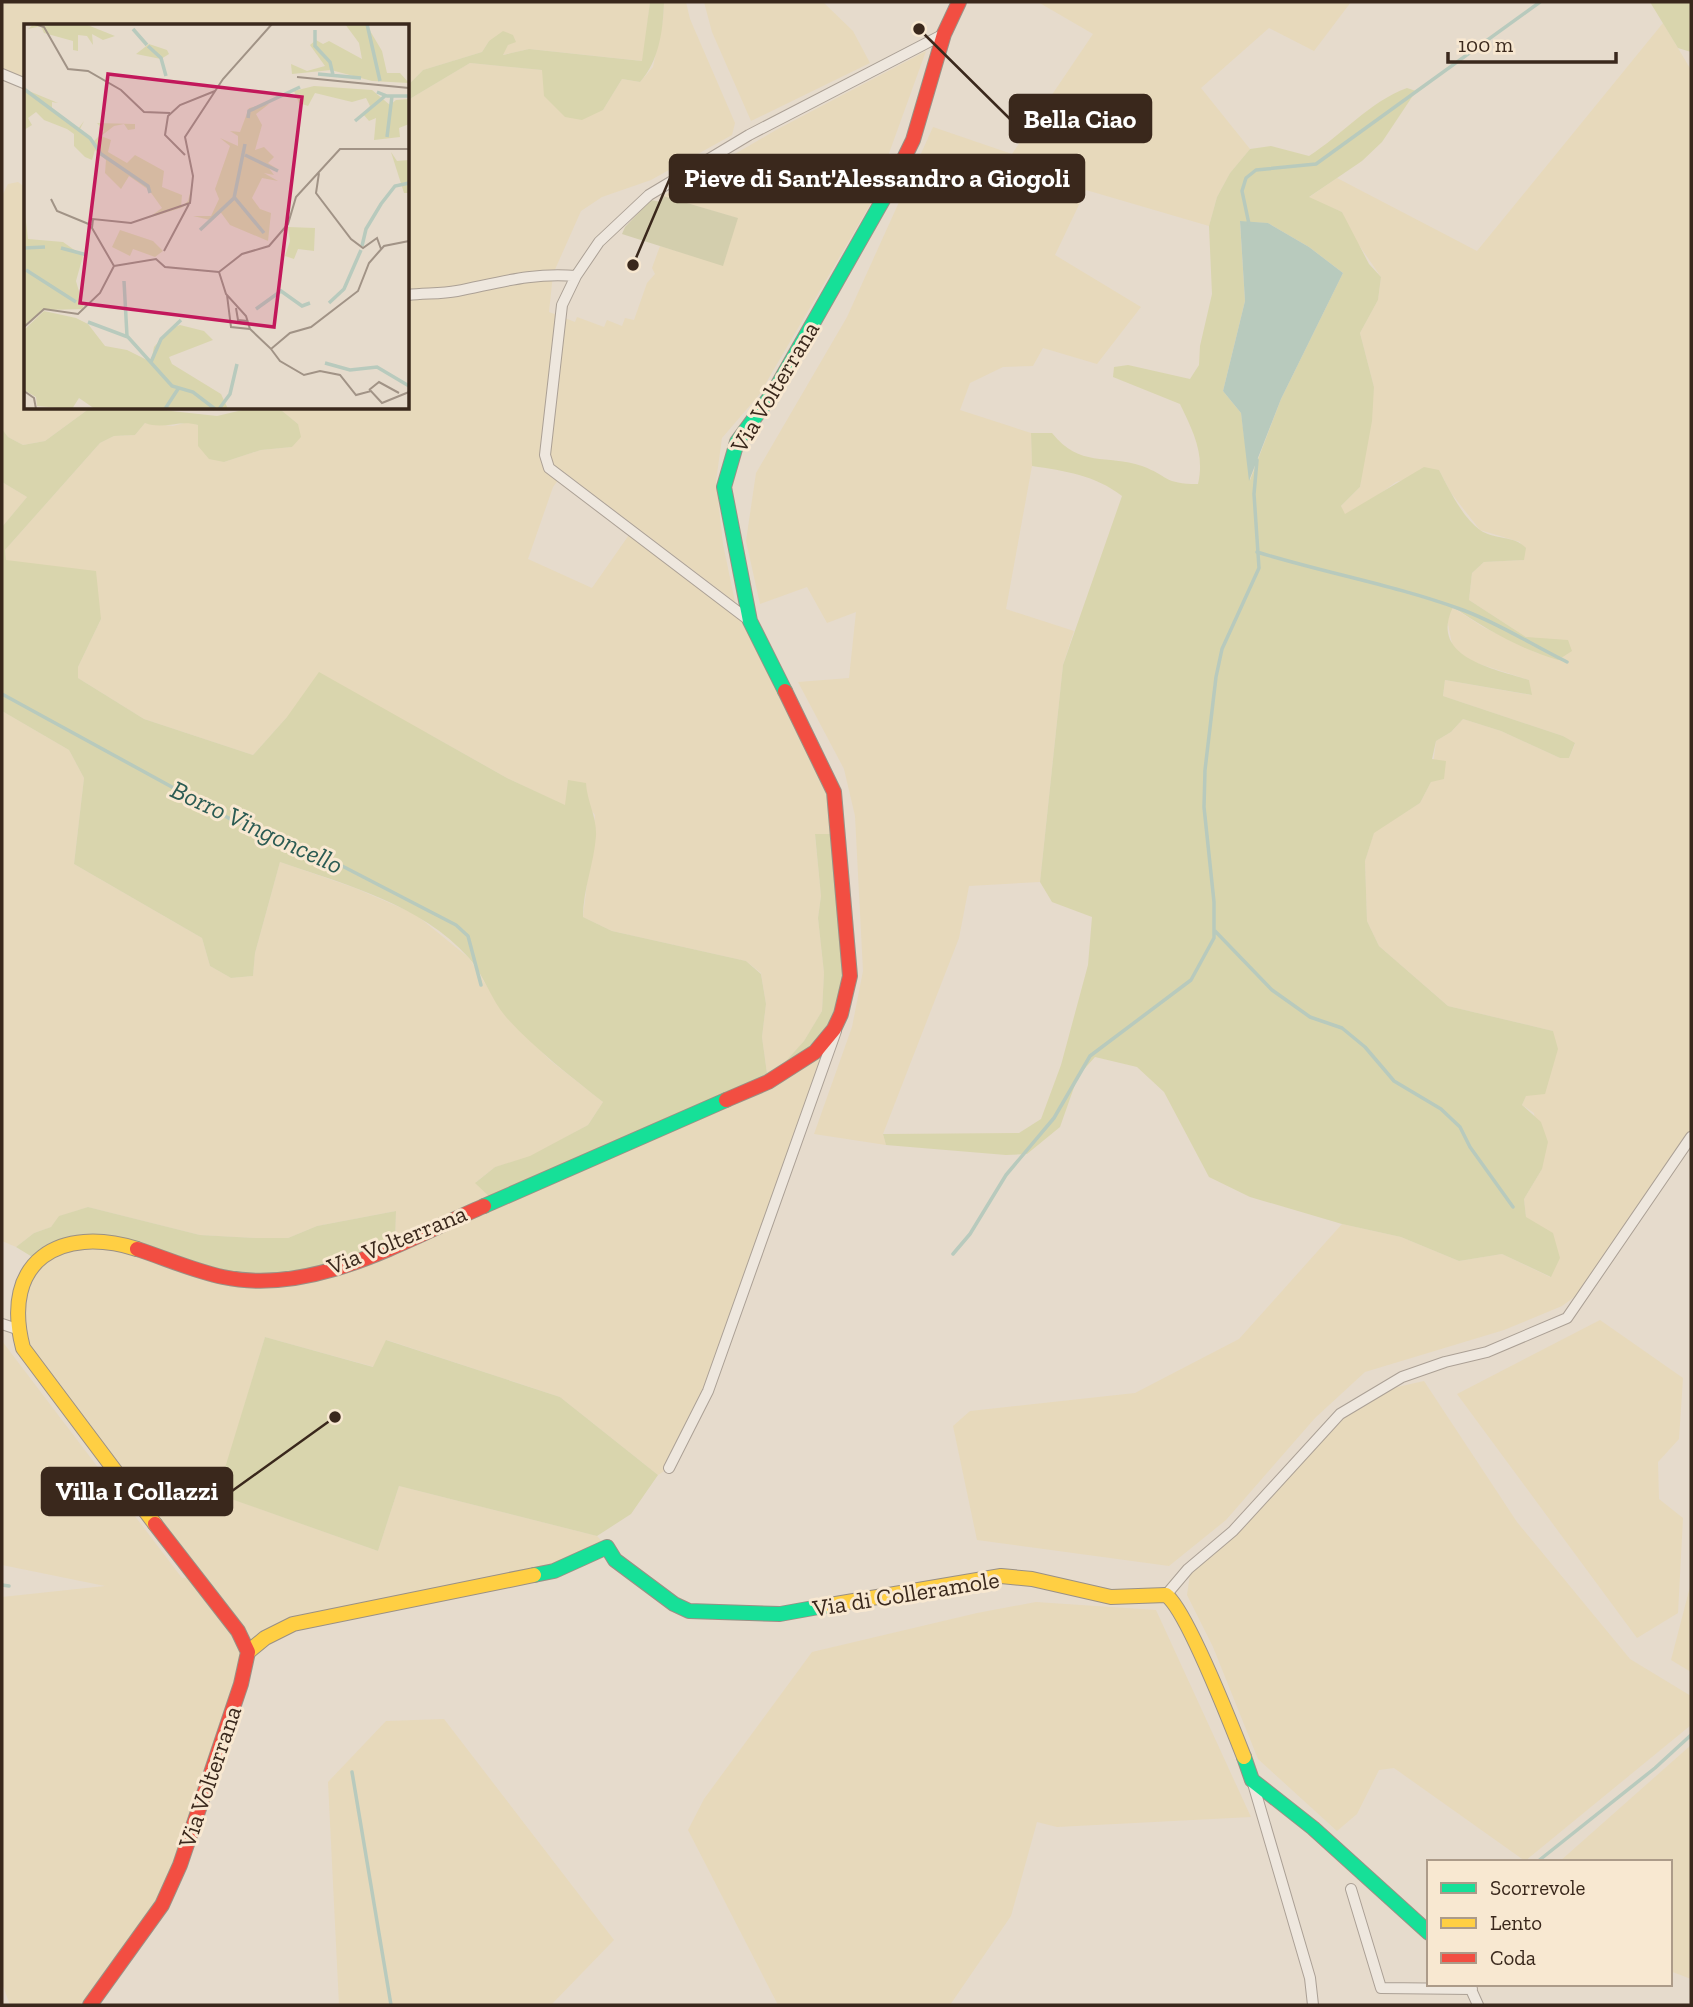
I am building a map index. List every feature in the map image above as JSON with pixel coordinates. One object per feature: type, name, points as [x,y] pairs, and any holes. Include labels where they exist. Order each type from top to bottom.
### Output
[{"type":"main road","name":"Via Volterrana","points":[[90,2005],[127,1956],[166,1895],[180,1866],[241,1684],[248,1652],[238,1631],[45,1381],[8,1326],[22,1270],[50,1248],[91,1241],[127,1247],[224,1277],[253,1280],[309,1274],[350,1264],[768,1082],[817,1051],[836,1029],[847,1003],[850,976],[834,792],[824,766],[750,621],[724,487],[727,467],[737,442],[775,390],[889,190],[913,140],[944,34],[959,2]]},
{"type":"main road","name":"Via di Colleramole","points":[[248,1652],[265,1637],[293,1624],[554,1571],[607,1546],[615,1560],[674,1605],[689,1611],[780,1614],[1001,1576],[1032,1579],[1111,1597],[1166,1595]]},
{"type":"main road","points":[[1166,1595],[1172,1599],[1186,1625],[1227,1713],[1252,1780],[1312,1828],[1427,1931]]},
{"type":"street","points":[[750,621],[549,468],[545,455],[562,305],[576,276],[598,242],[649,195],[749,135],[944,34]]},
{"type":"street","points":[[2,74],[24,83]]},
{"type":"street","points":[[410,295],[454,291],[514,277],[546,274],[576,276]]},
{"type":"street","name":"Via Volterrana","points":[[669,1468],[708,1391],[836,1029]]},
{"type":"street","points":[[1166,1595],[1188,1569],[1233,1531],[1340,1414],[1402,1377],[1445,1362],[1487,1352],[1567,1318],[1691,1137]]},
{"type":"street","points":[[1252,1780],[1310,1978],[1313,2005]]},
{"type":"street","points":[[1351,1889],[1381,1987],[1470,1987],[1478,2005]]},
{"type":"shaded area","points":[[2,2],[650,2],[643,61],[529,49],[502,55],[508,45],[489,41],[482,52],[423,70],[410,83],[410,24],[24,24],[24,83],[2,74]]},
{"type":"shaded area","points":[[650,2],[664,2],[659,45],[646,74],[640,82],[622,79],[603,110],[582,120],[565,117],[544,96],[542,70],[470,63],[410,99],[410,83],[423,70],[482,52],[489,41],[503,31],[513,35],[516,42],[508,45],[503,55],[529,49],[642,61]]},
{"type":"shaded area","points":[[664,2],[686,2],[690,19],[735,123],[732,135],[651,180],[602,197],[581,211],[553,274],[549,312],[575,322],[577,317],[604,327],[607,320],[622,326],[625,318],[634,320],[647,283],[655,274],[652,268],[660,246],[723,265],[737,218],[663,196],[776,130],[926,51],[871,203],[759,395],[722,438],[716,481],[723,544],[735,602],[564,472],[553,487],[528,559],[592,588],[631,532],[750,621],[824,764],[840,834],[815,835],[821,896],[818,918],[824,973],[822,1011],[804,1041],[770,1080],[837,1029],[708,1391],[669,1468],[658,1475],[560,1397],[387,1340],[374,1367],[265,1337],[218,1494],[378,1551],[399,1486],[597,1536],[607,1547],[554,1571],[293,1624],[248,1652],[180,1865],[90,2005],[10,2005],[2,1983],[2,1597],[105,1586],[2,1565],[2,1341],[182,1578],[193,1577],[14,1328],[22,1270],[65,1244],[395,1244],[396,1211],[317,1226],[288,1238],[255,1238],[200,1235],[88,1207],[60,1216],[51,1227],[34,1233],[16,1247],[2,1241],[2,711],[69,750],[84,778],[74,864],[202,938],[210,966],[231,978],[253,976],[255,953],[280,862],[355,888],[415,914],[469,958],[505,1015],[551,1061],[603,1102],[588,1125],[530,1157],[495,1167],[476,1182],[494,1200],[768,1081],[762,1037],[766,1004],[761,973],[746,961],[612,931],[583,917],[595,815],[568,780],[566,806],[507,778],[427,733],[287,717],[253,755],[144,719],[78,678],[78,667],[101,619],[6,560],[5,550],[100,443],[114,436],[135,435],[145,423],[173,426],[188,422],[198,425],[224,462],[261,450],[292,447],[298,424],[281,410],[410,410],[410,99],[470,63],[542,70],[603,110],[622,79],[640,82],[653,67]]},
{"type":"shaded area","points":[[704,2],[823,2],[853,31],[870,63],[751,121],[712,32]]},
{"type":"shaded area","points":[[1038,2],[1351,2],[1314,51],[1269,28],[1201,88],[1250,149],[1230,173],[1217,197],[1209,226],[1086,190],[1055,255],[1141,307],[1097,364],[1043,348],[1033,366],[1003,367],[970,383],[960,410],[1031,433],[1032,466],[1006,609],[1074,631],[1063,665],[1040,882],[969,886],[959,938],[883,1134],[886,1145],[814,1134],[852,1027],[863,971],[855,816],[844,769],[798,682],[849,678],[856,612],[827,623],[807,587],[760,604],[746,541],[756,473],[847,317],[933,127],[1012,154],[1093,34]]},
{"type":"shaded area","points":[[1650,2],[1691,2],[1691,52],[1678,48]]},
{"type":"shaded area","points":[[1663,23],[1691,70],[1691,1137],[1591,1285],[1562,1306],[1504,1330],[1365,1372],[1315,1418],[1226,1520],[1169,1566],[977,1540],[953,1426],[970,1411],[1135,1393],[1239,1339],[1342,1224],[1401,1237],[1459,1261],[1502,1254],[1550,1277],[1526,1217],[1524,1199],[1542,1169],[1534,1113],[1522,1105],[1553,1031],[1448,1006],[1379,946],[1367,921],[1365,861],[1374,832],[1420,803],[1431,782],[1436,741],[1451,732],[1463,719],[1501,731],[1560,758],[1569,758],[1575,744],[1563,736],[1443,696],[1445,680],[1531,695],[1529,680],[1464,659],[1452,644],[1447,619],[1452,607],[1483,627],[1539,654],[1526,637],[1469,600],[1472,573],[1484,562],[1524,560],[1520,542],[1480,530],[1451,493],[1439,470],[1396,482],[1362,507],[1344,515],[1341,506],[1360,487],[1374,387],[1360,333],[1378,300],[1381,277],[1352,235],[1342,212],[1308,198],[1337,178],[1477,251]]},
{"type":"shaded area","points":[[1407,88],[1416,91],[1382,142],[1362,161],[1309,197],[1342,212],[1369,264],[1381,277],[1378,300],[1360,333],[1374,387],[1372,421],[1360,487],[1341,506],[1345,514],[1424,467],[1439,470],[1456,502],[1473,524],[1486,533],[1516,541],[1526,548],[1524,560],[1484,562],[1472,573],[1469,600],[1526,637],[1568,640],[1572,651],[1558,660],[1530,650],[1504,638],[1453,607],[1448,624],[1450,638],[1457,650],[1483,666],[1529,680],[1532,695],[1445,680],[1443,696],[1563,736],[1575,743],[1569,758],[1560,758],[1501,731],[1463,719],[1451,732],[1436,741],[1432,759],[1446,761],[1444,779],[1431,782],[1420,803],[1374,833],[1365,861],[1367,921],[1379,946],[1448,1006],[1553,1031],[1558,1049],[1545,1094],[1526,1096],[1522,1105],[1541,1122],[1548,1142],[1542,1169],[1524,1199],[1526,1217],[1553,1233],[1560,1258],[1551,1277],[1502,1254],[1459,1261],[1401,1237],[1342,1224],[1250,1197],[1209,1177],[1164,1092],[1137,1067],[1095,1057],[1078,1076],[1060,1127],[1027,1154],[1006,1155],[886,1145],[883,1134],[1019,1133],[1041,1119],[1061,1065],[1088,965],[1092,917],[1052,902],[1040,882],[1063,665],[1122,496],[1090,479],[1032,466],[1031,433],[1052,433],[1062,444],[1083,456],[1142,466],[1172,481],[1198,484],[1199,453],[1180,404],[1113,377],[1114,367],[1128,365],[1190,379],[1199,365],[1200,346],[1212,294],[1209,226],[1217,197],[1230,173],[1250,149],[1271,146],[1309,156],[1393,94]],"holes":[[[1240,222],[1268,223],[1309,247],[1343,273],[1281,399],[1250,480],[1241,413],[1223,391],[1245,301]]]},
{"type":"shaded area","points":[[18,182],[24,186],[24,410],[87,410],[45,441],[23,445],[8,437],[2,429],[2,196],[8,184]]},
{"type":"shaded area","points":[[663,196],[738,218],[723,266],[622,234],[625,227],[651,200],[661,202]]},
{"type":"shaded area","points":[[1240,221],[1268,223],[1309,247],[1343,273],[1281,399],[1249,481],[1241,413],[1223,391],[1245,301]]},
{"type":"shaded area","points":[[87,410],[162,410],[217,416],[242,410],[281,410],[298,424],[301,437],[292,447],[261,450],[224,462],[209,459],[198,446],[198,425],[191,423],[145,423],[135,435],[114,436],[100,443],[5,550],[6,560],[96,571],[101,619],[78,667],[78,678],[144,719],[253,755],[287,717],[319,672],[507,778],[565,805],[568,780],[586,783],[596,836],[583,917],[612,931],[746,961],[761,974],[766,1004],[762,1037],[768,1081],[804,1041],[822,1011],[824,973],[818,918],[821,896],[815,834],[840,834],[851,960],[845,1009],[837,1028],[823,1046],[780,1077],[494,1201],[475,1183],[495,1167],[530,1156],[588,1125],[603,1102],[517,1029],[496,1003],[469,958],[450,939],[429,923],[381,898],[280,862],[255,953],[253,976],[231,978],[210,966],[202,938],[74,864],[84,778],[69,750],[2,711],[2,527],[27,497],[2,482],[2,429],[8,437],[23,445],[45,441]]},
{"type":"shaded area","points":[[2,482],[27,497],[2,527]]},
{"type":"shaded area","points":[[88,1207],[200,1235],[255,1238],[288,1238],[317,1226],[396,1211],[395,1243],[350,1264],[252,1280],[91,1241],[34,1258],[16,1247],[34,1233],[51,1227],[59,1216]]},
{"type":"shaded area","points":[[1600,1320],[1683,1378],[1679,1439],[1658,1462],[1659,1499],[1683,1518],[1678,1613],[1637,1638],[1457,1394]]},
{"type":"shaded area","points":[[265,1337],[373,1367],[386,1340],[560,1397],[658,1475],[631,1514],[597,1536],[399,1486],[378,1551],[217,1494]]},
{"type":"shaded area","points":[[1424,1381],[1517,1522],[1630,1659],[1691,1696],[1691,1725],[1526,1860],[1394,1768],[1379,1770],[1357,1814],[1337,1831],[1258,1759],[1213,1647],[1187,1595],[1190,1574],[1345,1417],[1393,1388]]},
{"type":"shaded area","points":[[1691,1583],[1691,1672],[1671,1660]]},
{"type":"shaded area","points":[[1036,1602],[1156,1610],[1251,1817],[1057,1827],[1037,1822],[1011,1916],[950,2005],[778,2005],[688,1830],[704,1799],[812,1652],[977,1613]]},
{"type":"shaded area","points":[[444,1719],[614,1940],[551,2005],[339,2005],[328,1782],[386,1721]]},
{"type":"shaded area","points":[[1691,1745],[1691,1979],[1672,1972],[1672,1860],[1561,1860]]},
{"type":"waterway","points":[[1249,224],[1242,191],[1246,178],[1256,170],[1316,164],[1540,2]]},
{"type":"waterway","points":[[953,1254],[970,1234],[1006,1175],[1054,1118],[1090,1056],[1191,980],[1214,938],[1214,902],[1204,807],[1205,770],[1222,649],[1259,568],[1254,494],[1257,460]]},
{"type":"waterway","points":[[1257,552],[1460,609],[1567,662]]},
{"type":"waterway","name":"Borro Vingoncello","points":[[2,694],[234,821],[319,854],[456,925],[468,936],[481,985]]},
{"type":"waterway","points":[[1215,931],[1272,990],[1310,1017],[1342,1028],[1365,1047],[1394,1081],[1441,1109],[1460,1127],[1470,1147],[1513,1207]]},
{"type":"waterway","points":[[2,1585],[9,1586]]},
{"type":"waterway","points":[[1540,1860],[1655,1768],[1691,1735]]},
{"type":"waterway","points":[[352,1772],[391,2005]]},
{"type":"traffic: fast","points":[[785,691],[750,621],[724,487],[737,442],[775,390],[888,191]]},
{"type":"traffic: fast","points":[[484,1206],[726,1100]]},
{"type":"traffic: fast","points":[[534,1575],[554,1571],[607,1547],[615,1560],[674,1604],[689,1611],[780,1614],[830,1605]]},
{"type":"traffic: fast","points":[[1244,1757],[1252,1780],[1313,1828],[1427,1931]]},
{"type":"traffic: slow","points":[[137,1249],[109,1243],[84,1242],[61,1247],[43,1257],[29,1272],[20,1292],[18,1317],[23,1348],[155,1524]]},
{"type":"traffic: slow","points":[[248,1652],[265,1638],[293,1624],[534,1575]]},
{"type":"traffic: slow","points":[[830,1605],[1001,1576],[1032,1579],[1111,1597],[1166,1595],[1175,1605],[1197,1645],[1244,1757]]},
{"type":"traffic: jam","points":[[888,191],[913,140],[944,34],[959,2]]},
{"type":"traffic: jam","points":[[726,1100],[768,1082],[815,1052],[834,1029],[841,1014],[850,976],[834,792],[785,691]]},
{"type":"traffic: jam","points":[[137,1249],[223,1277],[257,1281],[291,1279],[358,1261],[484,1206]]},
{"type":"traffic: jam","points":[[90,2005],[162,1905],[180,1865],[241,1684],[248,1652],[238,1631],[155,1524]]},
{"type":"place","name":"Bella Ciao","points":[[919,29]]},
{"type":"place","name":"Pieve di Sant'Alessandro a Giogoli","points":[[633,265]]},
{"type":"place","name":"Villa I Collazzi","points":[[335,1417]]}]
